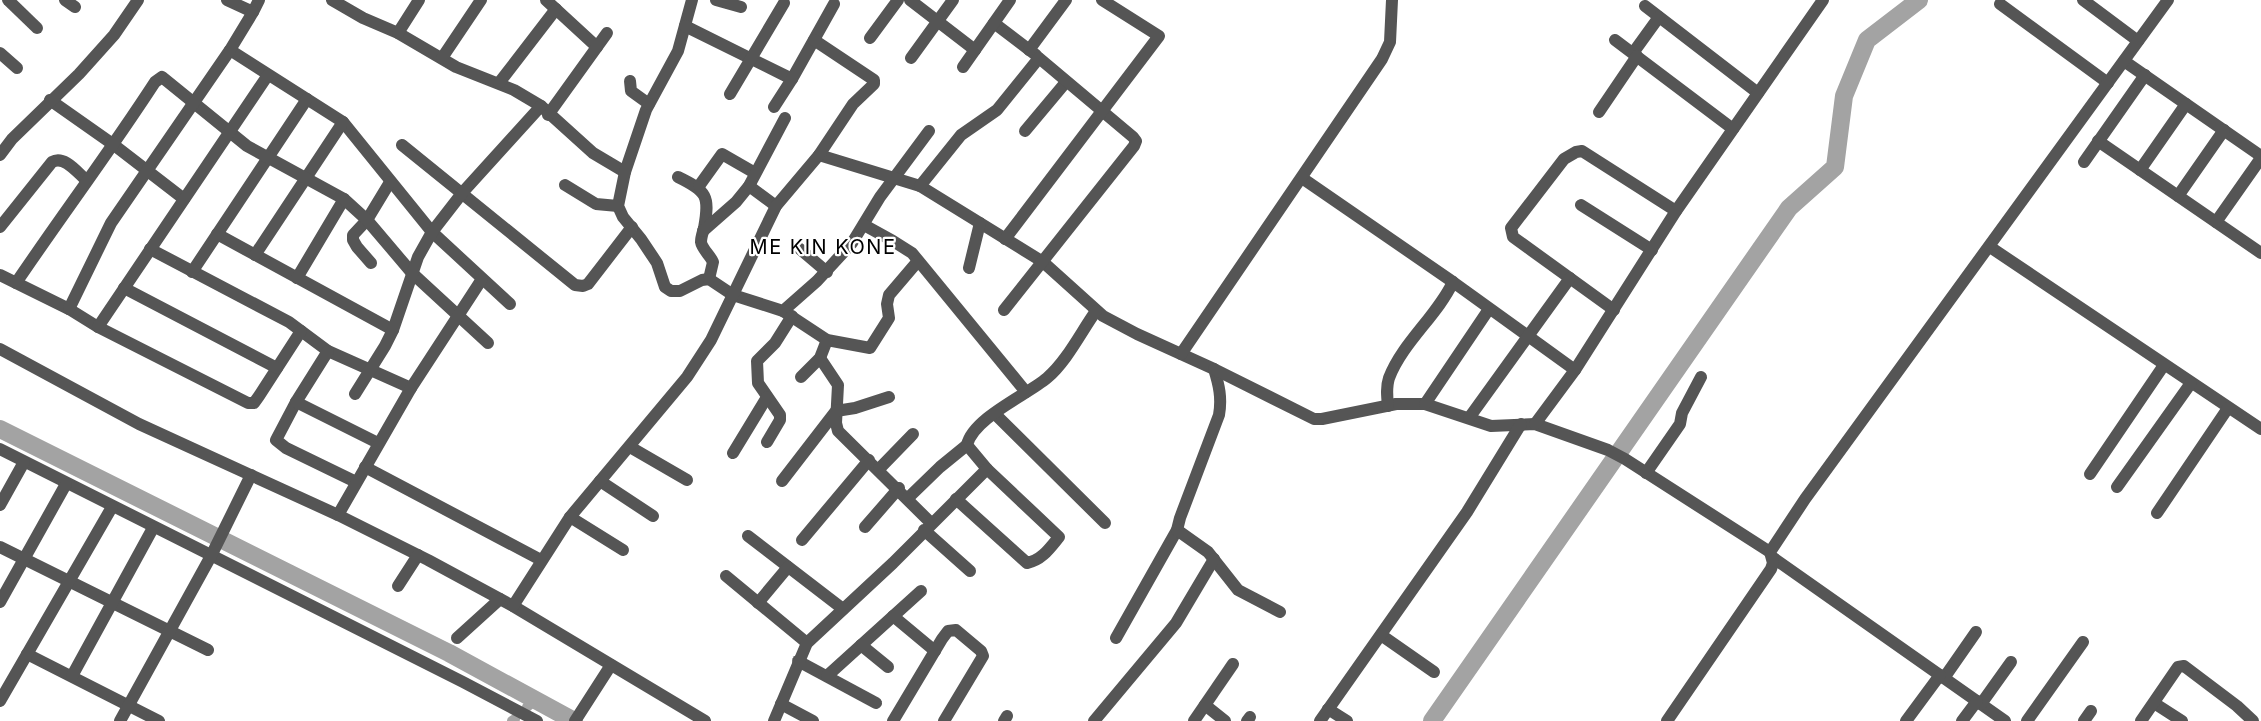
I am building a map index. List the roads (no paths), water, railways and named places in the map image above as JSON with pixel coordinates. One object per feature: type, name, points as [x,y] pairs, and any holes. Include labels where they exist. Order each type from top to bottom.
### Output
[{"type":"street","points":[[8,0],[37,28]]},
{"type":"street","points":[[0,155],[12,139],[79,74],[114,35],[138,0]]},
{"type":"street","points":[[227,0],[253,12]]},
{"type":"street","points":[[69,309],[111,223],[230,50],[260,0]]},
{"type":"street","points":[[332,0],[350,5],[456,67],[514,90],[544,110],[592,153],[625,172]]},
{"type":"street","points":[[398,33],[419,0]]},
{"type":"street","points":[[442,58],[482,0]]},
{"type":"street","points":[[546,0],[597,47]]},
{"type":"street","points":[[692,0],[678,51],[649,105],[625,172],[618,206],[622,217],[657,263],[665,287],[671,291],[680,291],[708,279],[734,296],[787,314],[827,339],[867,349],[873,347],[889,318],[887,304],[889,295],[918,261]]},
{"type":"street","points":[[716,0],[741,7]]},
{"type":"street","points":[[870,38],[898,0]]},
{"type":"street","points":[[910,0],[975,50]]},
{"type":"street","points":[[911,58],[953,0]]},
{"type":"street","points":[[963,67],[1010,0]]},
{"type":"street","points":[[920,186],[961,135],[997,110],[1066,0]]},
{"type":"street","points":[[1005,239],[1159,36],[1102,0]]},
{"type":"street","points":[[1181,354],[1382,59],[1390,42],[1392,0]]},
{"type":"street","points":[[1535,424],[1575,370],[1676,211],[1820,4],[1805,0]]},
{"type":"street","points":[[2083,0],[2138,41]]},
{"type":"street","points":[[1666,721],[1771,569],[1771,555],[1843,446],[2168,0]]},
{"type":"street","points":[[730,94],[784,3]]},
{"type":"street","points":[[774,107],[792,80],[834,4]]},
{"type":"street","points":[[2000,4],[2108,83]]},
{"type":"street","points":[[1645,6],[1758,93]]},
{"type":"street","points":[[499,83],[556,9]]},
{"type":"street","points":[[1599,112],[1659,17]]},
{"type":"street","points":[[994,23],[1136,141],[1004,310]]},
{"type":"street","points":[[685,26],[792,80]]},
{"type":"street","points":[[355,394],[393,330],[412,273],[432,232],[463,192],[544,110],[607,33]]},
{"type":"street","points":[[513,606],[570,517],[687,377],[711,340],[734,296],[776,206],[819,155],[853,104],[874,82],[814,40]]},
{"type":"street","points":[[1616,40],[1733,129]]},
{"type":"street","points":[[230,50],[343,122],[432,232],[510,304]]},
{"type":"street","points":[[0,53],[17,68]]},
{"type":"street","points":[[2124,61],[2261,157],[2216,222]]},
{"type":"street","points":[[98,327],[267,75]]},
{"type":"street","points":[[2084,162],[2145,75]]},
{"type":"street","points":[[16,283],[86,180],[114,145],[155,82],[160,78],[166,78],[229,132],[267,157],[344,199],[367,220],[412,273],[488,343]]},
{"type":"street","points":[[630,81],[631,91],[649,105]]},
{"type":"street","points":[[1024,131],[1066,82]]},
{"type":"street","points":[[192,272],[307,99]]},
{"type":"street","points":[[50,100],[114,145],[184,199]]},
{"type":"street","points":[[2140,170],[2186,104]]},
{"type":"street","points":[[703,231],[736,202],[749,186],[785,118]]},
{"type":"street","points":[[255,255],[343,122]]},
{"type":"street","points":[[2178,196],[2224,130]]},
{"type":"street","points":[[767,442],[780,420],[780,415],[758,383],[757,362],[775,343],[787,314],[852,243],[893,179],[928,131]]},
{"type":"street","points":[[2098,141],[2216,222],[2259,247]]},
{"type":"street","points":[[402,144],[575,285],[588,284],[636,233]]},
{"type":"street","points":[[1614,310],[1513,237],[1511,228],[1564,159],[1582,151],[1676,211]]},
{"type":"street","points":[[699,186],[722,154],[755,173]]},
{"type":"street","points":[[819,155],[920,186],[1043,262],[1096,311],[1314,419],[1388,406],[1425,404],[1498,427],[1535,424],[1608,450],[1771,555],[2005,721]]},
{"type":"street","points":[[0,227],[52,162],[57,159],[63,160],[86,180]]},
{"type":"street","points":[[678,177],[699,186],[706,195],[702,245],[713,262],[708,279]]},
{"type":"street","points":[[1302,178],[1575,370]]},
{"type":"street","points":[[370,263],[353,240],[353,235],[367,220],[390,182]]},
{"type":"street","points":[[565,185],[596,204],[618,206]]},
{"type":"street","points":[[749,186],[776,206]]},
{"type":"street","points":[[297,278],[344,199]]},
{"type":"street","points":[[1581,205],[1652,250]]},
{"type":"street","points":[[969,268],[980,223]]},
{"type":"street","points":[[864,225],[912,253],[1026,392]]},
{"type":"street","points":[[217,234],[393,330]]},
{"type":"street","points":[[1990,247],[2261,429]]},
{"type":"street","points":[[150,249],[289,322],[328,351],[411,388]]},
{"type":"street","points":[[800,249],[826,272]]},
{"type":"street","points":[[0,275],[248,403],[254,403],[301,331]]},
{"type":"street","points":[[1470,418],[1570,278]]},
{"type":"street","points":[[338,515],[411,388],[482,279]]},
{"type":"street","points":[[1388,406],[1386,392],[1389,378],[1396,364],[1453,282]]},
{"type":"street","points":[[124,288],[277,368]]},
{"type":"street","points":[[1425,404],[1489,309]]},
{"type":"street","points":[[908,498],[940,466],[967,445],[969,437],[995,414],[1048,378],[1096,311]]},
{"type":"street","points":[[801,377],[820,358],[827,339]]},
{"type":"street","points":[[0,349],[139,424],[338,515],[418,555],[513,606],[705,721]]},
{"type":"street","points":[[328,351],[296,402],[276,440],[356,482]]},
{"type":"street","points":[[820,358],[838,385],[836,411],[838,431],[899,488],[928,526],[970,571]]},
{"type":"street","points":[[2090,474],[2164,365]]},
{"type":"street","points":[[1116,638],[1178,530],[1180,518],[1222,402],[1214,369]]},
{"type":"street","points":[[1646,473],[1680,424],[1682,413],[1701,377]]},
{"type":"street","points":[[2118,487],[2191,383]]},
{"type":"street","points":[[733,453],[767,397]]},
{"type":"street","points":[[782,481],[836,411],[855,408],[889,397]]},
{"type":"street","points":[[296,402],[378,443]]},
{"type":"street","points":[[2157,513],[2228,408]]},
{"type":"street","points":[[995,414],[1105,523]]},
{"type":"street","points":[[1320,721],[1467,512],[1521,424]]},
{"type":"street","points":[[879,469],[913,434]]},
{"type":"street","points":[[956,499],[1022,561],[1032,562],[1046,553],[1059,537],[987,469],[967,445]]},
{"type":"street","points":[[630,447],[687,480]]},
{"type":"street","points":[[0,450],[537,721]]},
{"type":"street","points":[[802,540],[869,460]]},
{"type":"street","points":[[0,505],[24,462]]},
{"type":"street","points":[[365,467],[541,560]]},
{"type":"street","points":[[774,721],[807,643],[893,563],[987,469]]},
{"type":"street","points":[[120,721],[172,631],[230,522],[251,475]]},
{"type":"street","points":[[600,481],[653,516]]},
{"type":"street","points":[[0,602],[66,484]]},
{"type":"street","points":[[865,527],[899,488]]},
{"type":"street","points":[[0,701],[112,507]]},
{"type":"street","points":[[570,517],[623,550]]},
{"type":"street","points":[[72,676],[153,528]]},
{"type":"street","points":[[1178,530],[1201,546],[1238,590],[1280,612]]},
{"type":"street","points":[[748,536],[843,609]]},
{"type":"street","points":[[0,547],[208,650]]},
{"type":"street","points":[[398,586],[418,555]]},
{"type":"street","points":[[1094,721],[1176,623],[1214,559]]},
{"type":"street","points":[[758,603],[788,567]]},
{"type":"street","points":[[726,576],[807,643]]},
{"type":"street","points":[[827,676],[921,591]]},
{"type":"street","points":[[457,638],[500,599]]},
{"type":"street","points":[[893,616],[935,651]]},
{"type":"street","points":[[893,721],[948,631],[956,630],[981,651],[983,656],[944,721]]},
{"type":"street","points":[[1906,721],[1976,632]]},
{"type":"street","points":[[1381,635],[1434,672]]},
{"type":"street","points":[[2027,721],[2083,642]]},
{"type":"street","points":[[861,645],[888,667]]},
{"type":"street","points":[[27,654],[159,721]]},
{"type":"street","points":[[798,661],[876,703]]},
{"type":"street","points":[[1962,721],[2011,662]]},
{"type":"street","points":[[1194,721],[1233,664]]},
{"type":"street","points":[[576,718],[611,665]]},
{"type":"street","points":[[2141,721],[2178,667],[2184,666],[2253,721]]},
{"type":"street","points":[[2154,703],[2182,721]]},
{"type":"street","points":[[781,704],[813,721]]},
{"type":"street","points":[[1205,705],[1225,721]]},
{"type":"street","points":[[1328,709],[1347,721]]},
{"type":"waterway","points":[[1432,721],[1789,208],[1835,167],[1844,96],[1867,40],[1919,0]]},
{"type":"waterway","points":[[0,429],[449,653],[574,721]]},
{"type":"waterway","points":[[527,707],[535,700]]},
{"type":"district","name":"ME KIN KONE","points":[[823,247]]}]
